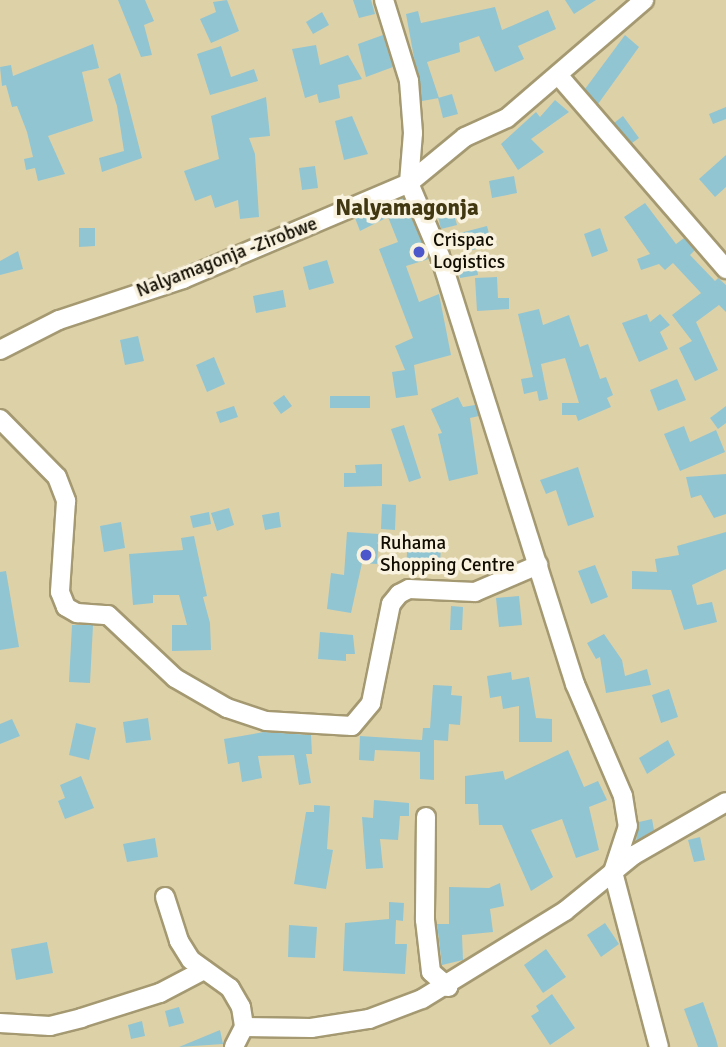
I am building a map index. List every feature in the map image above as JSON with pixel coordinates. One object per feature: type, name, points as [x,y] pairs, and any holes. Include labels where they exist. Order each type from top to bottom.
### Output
[{"type":"street","points":[[384,0],[409,81],[414,133],[409,183],[440,256],[575,684],[623,796],[628,826],[613,872],[659,1047]]},
{"type":"street","name":"Nalyamagonja -Zirobwe","points":[[0,350],[59,320],[183,279],[409,183],[465,137],[507,118],[644,0]]},
{"type":"street","points":[[558,75],[726,269]]},
{"type":"street","points":[[0,419],[57,477],[66,501],[60,592],[66,607],[77,613],[108,615],[175,678],[227,708],[267,721],[352,726],[371,703],[391,604],[398,594],[409,589],[475,592],[538,565]]},
{"type":"street","points":[[244,1027],[312,1028],[369,1019],[448,987],[565,911],[634,855],[726,802]]},
{"type":"street","points":[[426,817],[426,933],[431,972],[448,987]]},
{"type":"street","points":[[165,897],[178,941],[204,970],[230,988],[241,1007],[244,1027],[234,1047]]},
{"type":"street","points":[[0,1023],[50,1026],[81,1018],[160,993],[204,970]]},
{"type":"building","points":[[118,0],[145,0],[154,21],[144,25],[152,55],[141,57]]},
{"type":"building","points":[[227,0],[239,31],[211,43],[200,19],[216,12],[213,2]]},
{"type":"building","points":[[353,0],[371,0],[375,14],[359,18]]},
{"type":"building","points":[[565,0],[596,0],[574,14]]},
{"type":"building","points":[[495,7],[502,30],[548,10],[556,29],[518,46],[524,59],[495,72],[479,36],[459,43],[460,52],[427,62],[439,98],[422,101],[406,14],[418,11],[421,23]]},
{"type":"building","points":[[322,12],[329,25],[313,34],[306,22]]},
{"type":"building","points":[[383,35],[393,67],[366,77],[358,44]]},
{"type":"building","points":[[625,35],[639,47],[598,104],[585,89]]},
{"type":"building","points":[[93,44],[99,68],[82,72],[93,121],[48,136],[65,174],[38,181],[35,168],[26,170],[24,159],[33,157],[27,132],[17,106],[12,107],[6,85],[2,86],[0,67],[11,65],[13,76]]},
{"type":"building","points":[[316,45],[320,65],[348,55],[362,79],[338,85],[340,98],[319,103],[317,94],[305,98],[292,49]]},
{"type":"building","points":[[221,46],[231,77],[254,69],[258,81],[210,95],[197,54]]},
{"type":"building","points":[[120,73],[142,158],[102,172],[99,158],[124,151],[117,106],[108,79]]},
{"type":"building","points":[[452,94],[458,114],[443,118],[438,98]]},
{"type":"building","points":[[266,97],[270,136],[249,138],[255,154],[259,217],[240,219],[238,200],[215,208],[211,195],[195,201],[184,171],[219,159],[211,116]]},
{"type":"building","points":[[555,100],[569,112],[531,139],[544,152],[518,170],[501,144],[536,112],[540,117]]},
{"type":"building","points":[[726,107],[726,119],[713,124],[709,114]]},
{"type":"building","points":[[352,116],[368,154],[344,160],[335,121]]},
{"type":"building","points":[[623,116],[639,138],[632,143],[614,123]]},
{"type":"building","points":[[726,155],[726,187],[715,197],[699,179]]},
{"type":"building","points":[[315,166],[318,188],[302,190],[299,168]]},
{"type":"building","points":[[514,176],[517,193],[492,198],[489,181]]},
{"type":"building","points":[[403,198],[429,259],[406,266],[419,302],[439,294],[451,355],[414,365],[418,395],[396,398],[392,372],[405,370],[395,346],[413,338],[379,249],[398,242],[388,217],[360,231],[355,218]]},
{"type":"building","points":[[450,200],[457,225],[441,229],[435,204]]},
{"type":"building","points":[[645,203],[676,244],[684,238],[695,250],[690,255],[715,281],[718,278],[726,285],[726,312],[719,305],[696,322],[718,370],[695,381],[679,348],[692,341],[672,315],[701,293],[673,263],[665,270],[659,264],[641,270],[637,259],[650,254],[624,217]]},
{"type":"building","points":[[487,226],[492,245],[465,252],[460,233]]},
{"type":"building","points":[[79,228],[95,228],[95,246],[79,247]]},
{"type":"building","points":[[600,228],[608,251],[592,257],[584,234]]},
{"type":"building","points":[[18,251],[23,269],[0,275],[0,261]]},
{"type":"building","points":[[475,255],[478,275],[460,278],[457,257]]},
{"type":"building","points":[[327,260],[334,283],[309,290],[303,267]]},
{"type":"building","points":[[497,277],[498,298],[509,298],[509,309],[477,311],[475,278]]},
{"type":"building","points":[[283,290],[286,307],[256,313],[253,296]]},
{"type":"building","points":[[539,309],[543,325],[569,315],[580,347],[588,344],[600,379],[606,377],[613,395],[607,398],[611,407],[578,421],[576,415],[562,415],[562,403],[579,403],[565,358],[541,364],[548,399],[539,401],[537,391],[524,394],[521,379],[533,377],[518,314]]},
{"type":"building","points":[[647,314],[650,322],[660,314],[670,325],[660,332],[668,349],[639,362],[622,323]]},
{"type":"building","points":[[138,336],[144,361],[125,365],[120,340]]},
{"type":"building","points":[[214,357],[225,384],[207,392],[196,365]]},
{"type":"building","points":[[677,379],[686,400],[658,411],[650,390]]},
{"type":"building","points":[[284,395],[292,406],[281,414],[273,403]]},
{"type":"building","points":[[330,396],[370,396],[370,408],[330,408]]},
{"type":"building","points":[[458,397],[463,407],[475,405],[479,416],[470,418],[478,474],[449,481],[438,434],[442,433],[431,409]]},
{"type":"building","points":[[234,406],[238,417],[220,423],[216,412]]},
{"type":"building","points":[[726,406],[726,423],[718,429],[710,418]]},
{"type":"building","points":[[404,425],[421,478],[409,482],[391,429]]},
{"type":"building","points":[[684,426],[690,442],[716,430],[725,452],[680,471],[664,434]]},
{"type":"building","points":[[382,464],[382,486],[344,487],[344,473],[356,473],[355,465]]},
{"type":"building","points":[[578,467],[594,517],[568,526],[556,490],[546,494],[540,480]]},
{"type":"building","points":[[726,474],[726,514],[714,518],[701,495],[691,498],[686,477]]},
{"type":"building","points":[[382,504],[396,505],[395,530],[381,529]]},
{"type":"building","points":[[229,508],[234,525],[217,531],[211,513]]},
{"type":"building","points":[[209,512],[211,524],[193,528],[190,516]]},
{"type":"building","points":[[279,512],[281,527],[265,530],[262,515]]},
{"type":"building","points":[[121,522],[125,548],[104,552],[100,526]]},
{"type":"building","points":[[347,532],[379,534],[377,564],[362,563],[351,613],[327,609],[331,573],[344,575]]},
{"type":"building","points":[[726,532],[726,569],[692,585],[697,605],[712,602],[717,622],[684,630],[671,590],[632,589],[632,571],[657,572],[655,559],[679,555],[677,546]]},
{"type":"building","points":[[194,536],[207,596],[203,597],[210,623],[211,650],[172,651],[172,625],[187,625],[179,595],[153,595],[153,603],[133,605],[129,554],[183,550],[181,538]]},
{"type":"building","points":[[408,539],[441,540],[440,569],[406,568]]},
{"type":"building","points":[[595,565],[608,597],[591,604],[578,571]]},
{"type":"building","points":[[6,571],[19,647],[0,650],[0,572]]},
{"type":"building","points":[[519,596],[522,625],[499,627],[496,598]]},
{"type":"building","points":[[451,606],[463,607],[462,630],[450,630]]},
{"type":"building","points":[[72,625],[93,625],[90,683],[69,682]]},
{"type":"building","points":[[320,632],[353,635],[355,654],[346,654],[346,661],[318,659]]},
{"type":"building","points":[[604,634],[622,660],[625,676],[647,669],[651,685],[606,693],[600,657],[596,659],[587,643]]},
{"type":"building","points":[[511,672],[512,680],[529,677],[536,718],[552,719],[552,742],[519,742],[519,706],[503,709],[501,696],[490,698],[487,676]]},
{"type":"building","points":[[433,685],[452,686],[451,695],[462,696],[460,725],[449,724],[448,741],[434,740],[434,780],[420,779],[420,752],[375,750],[374,761],[359,760],[360,736],[422,740],[423,728],[430,728]]},
{"type":"building","points":[[669,689],[678,717],[661,723],[652,695]]},
{"type":"building","points":[[148,718],[151,740],[126,743],[123,722]]},
{"type":"building","points":[[12,719],[20,736],[0,744],[0,724]]},
{"type":"building","points":[[76,723],[96,728],[89,760],[69,755]]},
{"type":"building","points":[[264,732],[311,735],[312,754],[306,754],[311,783],[299,785],[294,755],[258,756],[262,778],[242,782],[239,762],[228,764],[224,739]]},
{"type":"building","points":[[668,740],[675,755],[647,774],[639,758]]},
{"type":"building","points":[[568,750],[584,787],[598,781],[607,800],[589,807],[599,850],[576,858],[562,819],[531,830],[553,877],[531,891],[502,825],[479,825],[478,804],[465,804],[465,776],[503,771],[505,780]]},
{"type":"building","points":[[81,776],[94,808],[65,819],[58,801],[65,798],[60,785]]},
{"type":"building","points":[[374,800],[409,803],[409,816],[400,816],[398,840],[380,839],[383,868],[366,869],[362,817],[373,818]]},
{"type":"building","points":[[314,805],[330,806],[327,849],[333,850],[326,889],[294,884],[306,812],[314,812]]},
{"type":"building","points":[[652,819],[654,830],[636,841],[639,822]]},
{"type":"building","points":[[700,837],[705,860],[694,862],[688,840]]},
{"type":"building","points":[[155,838],[158,857],[127,862],[123,844]]},
{"type":"building","points":[[500,883],[504,906],[490,909],[493,932],[462,935],[463,960],[442,965],[437,924],[449,924],[449,887],[489,888]]},
{"type":"building","points":[[389,902],[404,903],[403,921],[396,920],[395,944],[407,944],[405,974],[343,971],[345,923],[389,919]]},
{"type":"building","points":[[605,923],[619,944],[601,957],[587,935]]},
{"type":"building","points":[[289,925],[317,927],[315,958],[288,957]]},
{"type":"building","points":[[47,942],[53,973],[16,980],[11,949]]},
{"type":"building","points":[[546,949],[566,977],[543,993],[524,965]]},
{"type":"building","points":[[552,994],[575,1028],[550,1045],[531,1016],[539,1011],[536,1006]]},
{"type":"building","points":[[703,1002],[718,1047],[698,1047],[684,1009]]},
{"type":"building","points":[[179,1007],[184,1023],[169,1027],[165,1011]]},
{"type":"building","points":[[142,1021],[145,1036],[131,1039],[128,1025]]},
{"type":"building","points":[[220,1030],[223,1044],[179,1047]]},
{"type":"place","name":"Crispac Logistics","points":[[419,252]]},
{"type":"place","name":"Ruhama Shopping Centre","points":[[366,555]]},
{"type":"district","name":"Nalyamagonja","points":[[407,208]]}]
